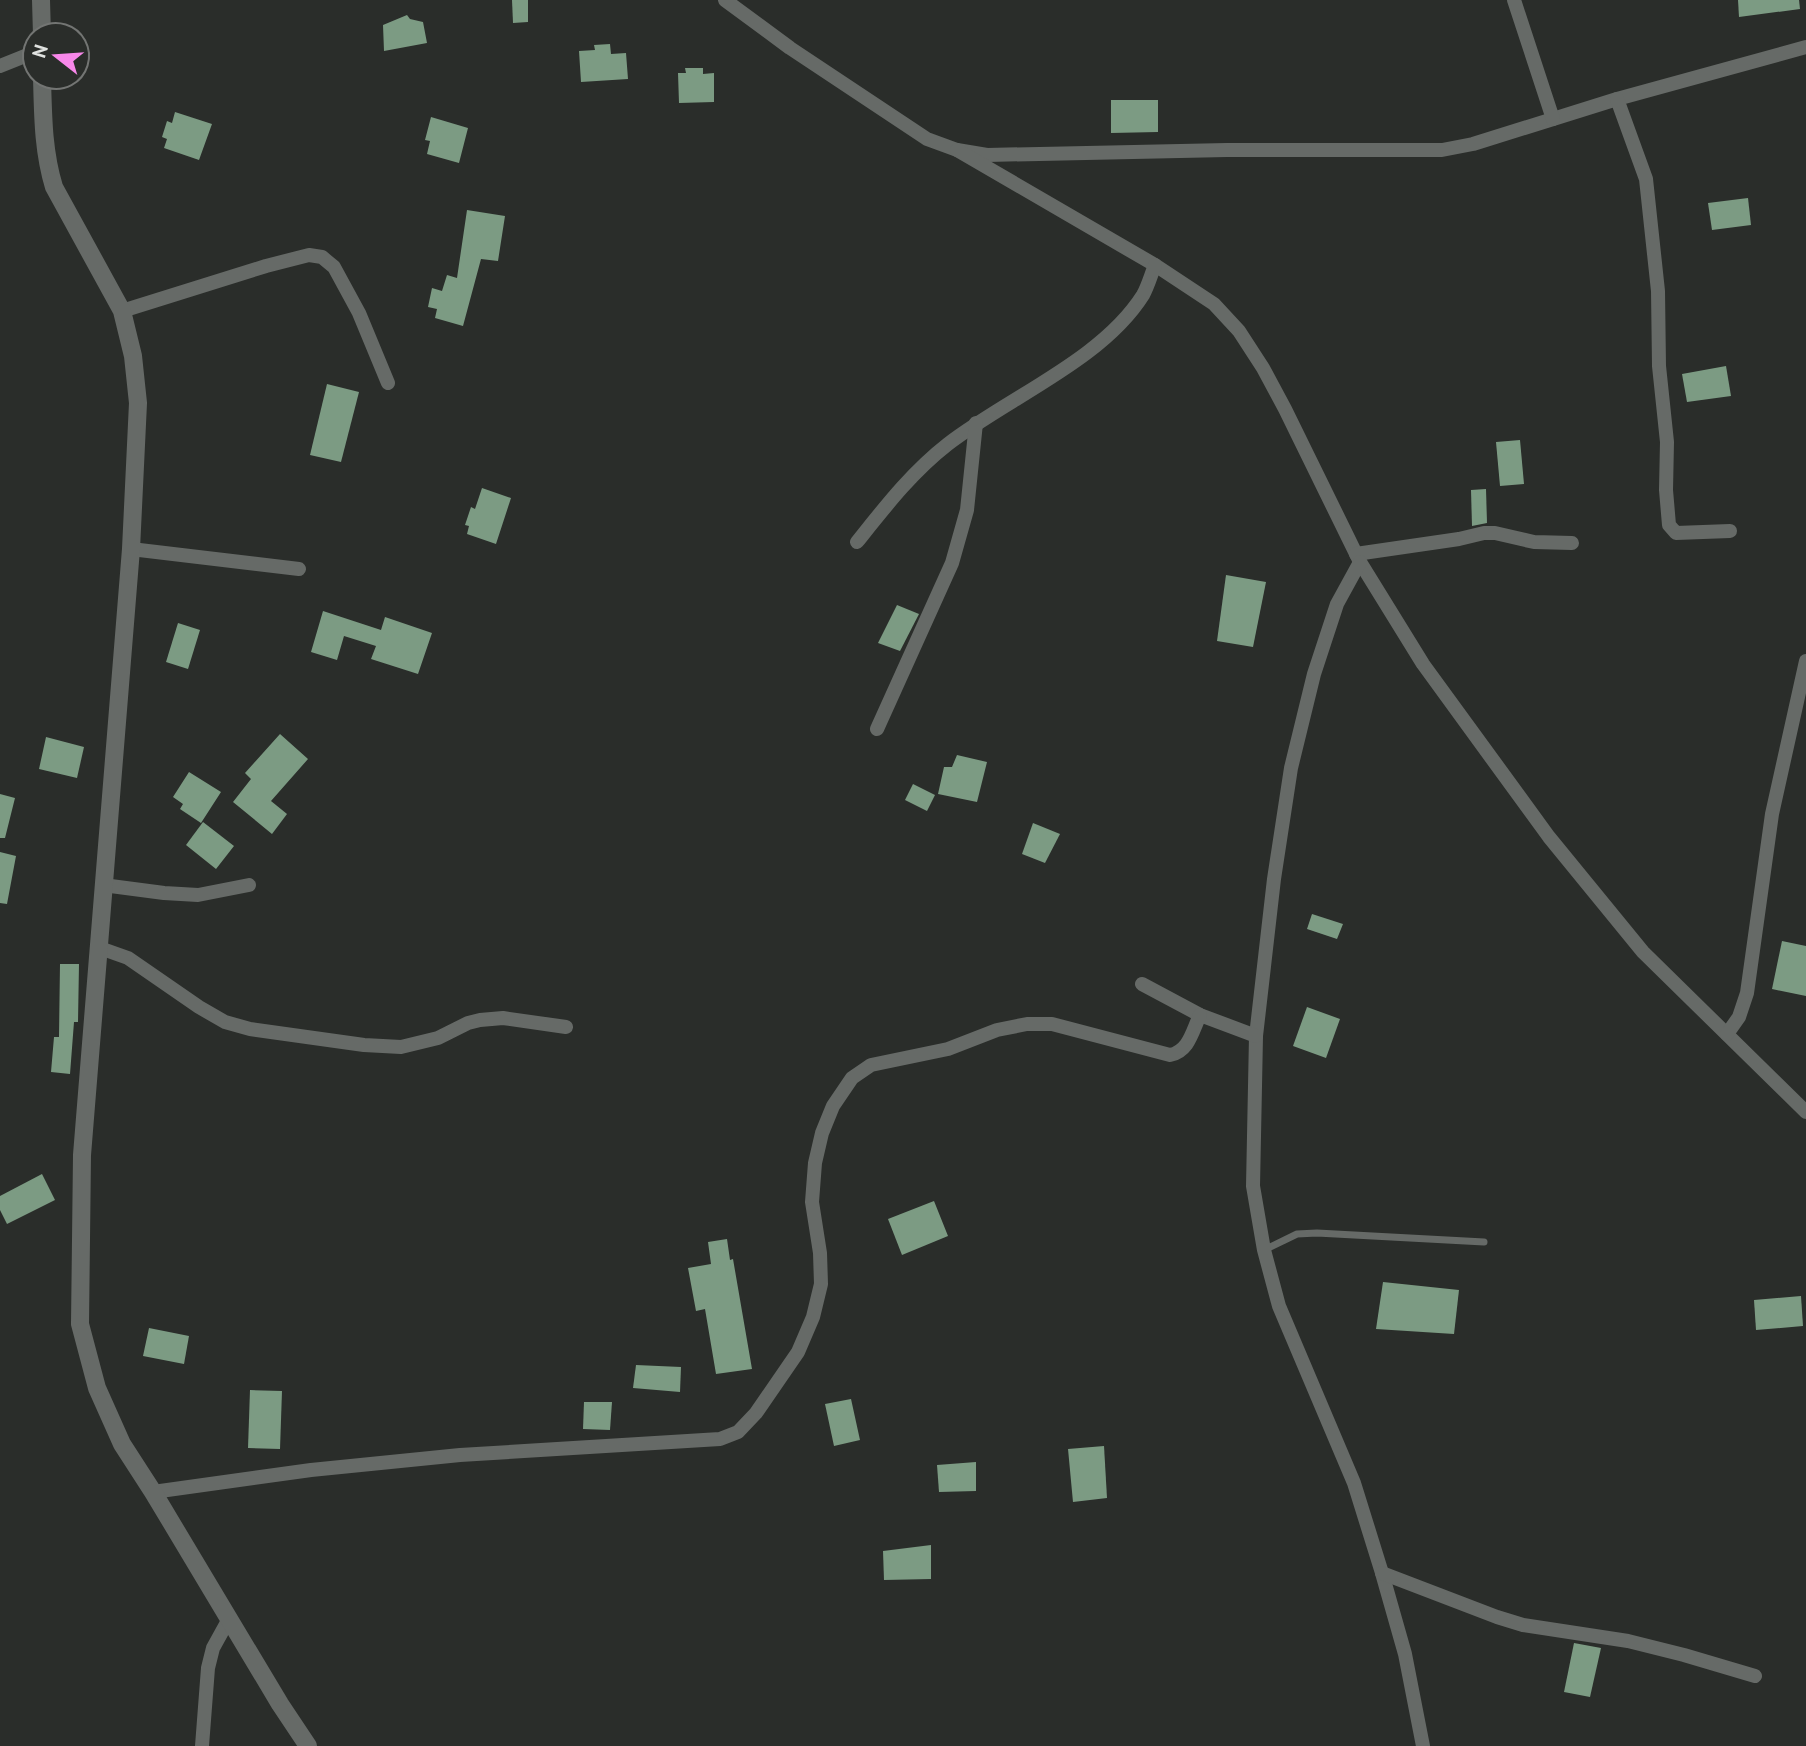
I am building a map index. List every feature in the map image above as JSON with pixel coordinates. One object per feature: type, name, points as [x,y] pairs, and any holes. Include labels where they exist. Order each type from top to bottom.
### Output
[{"type":"street","points":[[41,0],[42,21]]},
{"type":"street","points":[[725,0],[790,48],[927,139],[957,150],[1155,265],[1213,304],[1239,331],[1263,368],[1358,558],[1423,664],[1549,837],[1643,952],[1806,1112]]},
{"type":"street","points":[[1514,0],[1553,119]]},
{"type":"street","points":[[957,150],[987,155],[1227,150],[1442,150],[1474,144],[1617,99],[1806,47]]},
{"type":"street","points":[[0,66],[21,58]]},
{"type":"street","points":[[42,91],[47,166],[54,187],[122,311],[133,356],[138,403],[131,549],[82,1155],[80,1324],[97,1388],[122,1444],[308,1746]]},
{"type":"street","points":[[1617,99],[1646,179],[1658,291],[1659,366],[1667,442],[1666,490],[1669,525],[1676,533],[1730,531]]},
{"type":"street","points":[[122,311],[266,266],[309,255],[322,257],[334,267],[359,313],[388,383]]},
{"type":"street","points":[[857,542],[912,475],[946,446],[976,422],[1098,345],[1132,311],[1144,292],[1155,265]]},
{"type":"street","points":[[877,729],[952,563],[967,510],[976,422]]},
{"type":"street","points":[[1358,558],[1484,533],[1534,542],[1572,543]]},
{"type":"street","points":[[131,549],[299,569]]},
{"type":"street","points":[[1358,558],[1337,604],[1314,674],[1290,768],[1256,1036],[1253,1186],[1264,1250],[1279,1306],[1354,1483],[1382,1573],[1405,1654],[1423,1746]]},
{"type":"street","points":[[1727,1034],[1739,1017],[1747,993],[1772,814],[1806,661]]},
{"type":"street","points":[[103,885],[198,895],[249,885]]},
{"type":"street","points":[[97,947],[128,958],[225,1022],[250,1029],[365,1045],[401,1046],[438,1038],[480,1020],[503,1018],[566,1027]]},
{"type":"street","points":[[1142,984],[1200,1015],[1256,1036]]},
{"type":"street","points":[[153,1492],[338,1467],[460,1455],[720,1439],[738,1432],[756,1413],[798,1352],[813,1317],[821,1284],[820,1253],[812,1202],[815,1163],[822,1133],[833,1106],[852,1078],[871,1065],[948,1049],[997,1030],[1027,1024],[1052,1024],[1170,1055],[1179,1053],[1185,1047],[1200,1015]]},
{"type":"street","points":[[1382,1573],[1523,1625],[1628,1641],[1755,1676]]},
{"type":"street","points":[[202,1746],[208,1668],[214,1648],[229,1619]]},
{"type":"lane","points":[[1264,1250],[1297,1234],[1307,1233],[1484,1242]]},
{"type":"building","points":[[512,0],[528,0],[528,22],[513,23]]},
{"type":"building","points":[[1738,0],[1799,0],[1800,9],[1739,17]]},
{"type":"building","points":[[407,15],[410,19],[423,22],[427,43],[384,51],[383,25]]},
{"type":"building","points":[[610,44],[611,54],[626,53],[628,79],[581,82],[579,51],[595,50],[594,45]]},
{"type":"building","points":[[685,68],[703,68],[703,74],[714,73],[714,102],[679,103],[678,73],[686,73]]},
{"type":"building","points":[[1111,100],[1158,100],[1158,132],[1111,133]]},
{"type":"building","points":[[175,112],[212,124],[199,160],[164,148],[167,139],[162,137],[167,121],[172,123]]},
{"type":"building","points":[[431,117],[468,128],[459,163],[427,154],[430,141],[425,140]]},
{"type":"building","points":[[1748,198],[1751,225],[1712,230],[1708,203]]},
{"type":"building","points":[[467,210],[505,216],[498,261],[481,259],[463,326],[435,318],[437,309],[428,307],[432,288],[442,291],[447,275],[457,278]]},
{"type":"building","points":[[1726,366],[1731,396],[1687,402],[1682,374]]},
{"type":"building","points":[[327,384],[359,392],[341,462],[310,455]]},
{"type":"building","points":[[1520,440],[1524,484],[1500,486],[1496,442]]},
{"type":"building","points":[[482,488],[511,498],[496,544],[467,534],[469,526],[465,525],[471,507],[475,509]]},
{"type":"building","points":[[1486,489],[1487,523],[1472,526],[1471,490]]},
{"type":"building","points":[[1226,575],[1266,582],[1253,647],[1217,641]]},
{"type":"building","points":[[897,605],[919,614],[900,651],[878,643]]},
{"type":"building","points":[[323,611],[381,630],[385,617],[432,633],[418,674],[371,659],[376,646],[344,636],[337,660],[311,652]]},
{"type":"building","points":[[178,623],[200,630],[188,669],[166,662]]},
{"type":"building","points":[[280,734],[308,759],[271,801],[287,814],[272,834],[233,802],[251,779],[245,773]]},
{"type":"building","points":[[46,737],[84,747],[77,778],[39,769]]},
{"type":"building","points":[[957,755],[987,762],[977,802],[938,794],[944,767],[952,767]]},
{"type":"building","points":[[189,772],[221,792],[201,823],[180,809],[183,804],[173,797]]},
{"type":"building","points":[[913,784],[935,795],[927,811],[905,800]]},
{"type":"building","points":[[0,794],[15,798],[5,838],[0,838]]},
{"type":"building","points":[[203,822],[234,846],[216,869],[186,845]]},
{"type":"building","points":[[1033,823],[1060,834],[1045,863],[1022,854]]},
{"type":"building","points":[[0,852],[16,856],[7,904],[0,903]]},
{"type":"building","points":[[1312,914],[1343,924],[1337,939],[1307,929]]},
{"type":"building","points":[[1782,941],[1806,946],[1806,996],[1772,989]]},
{"type":"building","points":[[60,964],[79,964],[78,1022],[74,1022],[70,1074],[51,1072],[54,1037],[59,1037]]},
{"type":"building","points":[[1307,1007],[1340,1019],[1326,1058],[1293,1046]]},
{"type":"building","points":[[42,1174],[55,1200],[7,1224],[0,1210],[0,1196]]},
{"type":"building","points":[[934,1201],[948,1236],[902,1255],[888,1219]]},
{"type":"building","points":[[727,1239],[730,1260],[733,1259],[752,1369],[716,1374],[705,1309],[696,1311],[688,1268],[711,1264],[708,1242]]},
{"type":"building","points":[[1383,1282],[1459,1290],[1454,1334],[1376,1329]]},
{"type":"building","points":[[1801,1296],[1803,1326],[1756,1330],[1754,1300]]},
{"type":"building","points":[[149,1328],[189,1336],[184,1364],[143,1356]]},
{"type":"building","points":[[636,1365],[681,1367],[680,1392],[633,1388]]},
{"type":"building","points":[[250,1390],[282,1391],[280,1449],[248,1448]]},
{"type":"building","points":[[851,1399],[860,1440],[834,1446],[825,1404]]},
{"type":"building","points":[[584,1402],[612,1402],[610,1430],[583,1429]]},
{"type":"building","points":[[1104,1446],[1107,1498],[1073,1502],[1068,1449]]},
{"type":"building","points":[[976,1462],[976,1491],[939,1492],[937,1465]]},
{"type":"building","points":[[931,1545],[931,1579],[884,1580],[883,1551]]},
{"type":"building","points":[[1574,1643],[1601,1648],[1590,1697],[1564,1692]]}]
